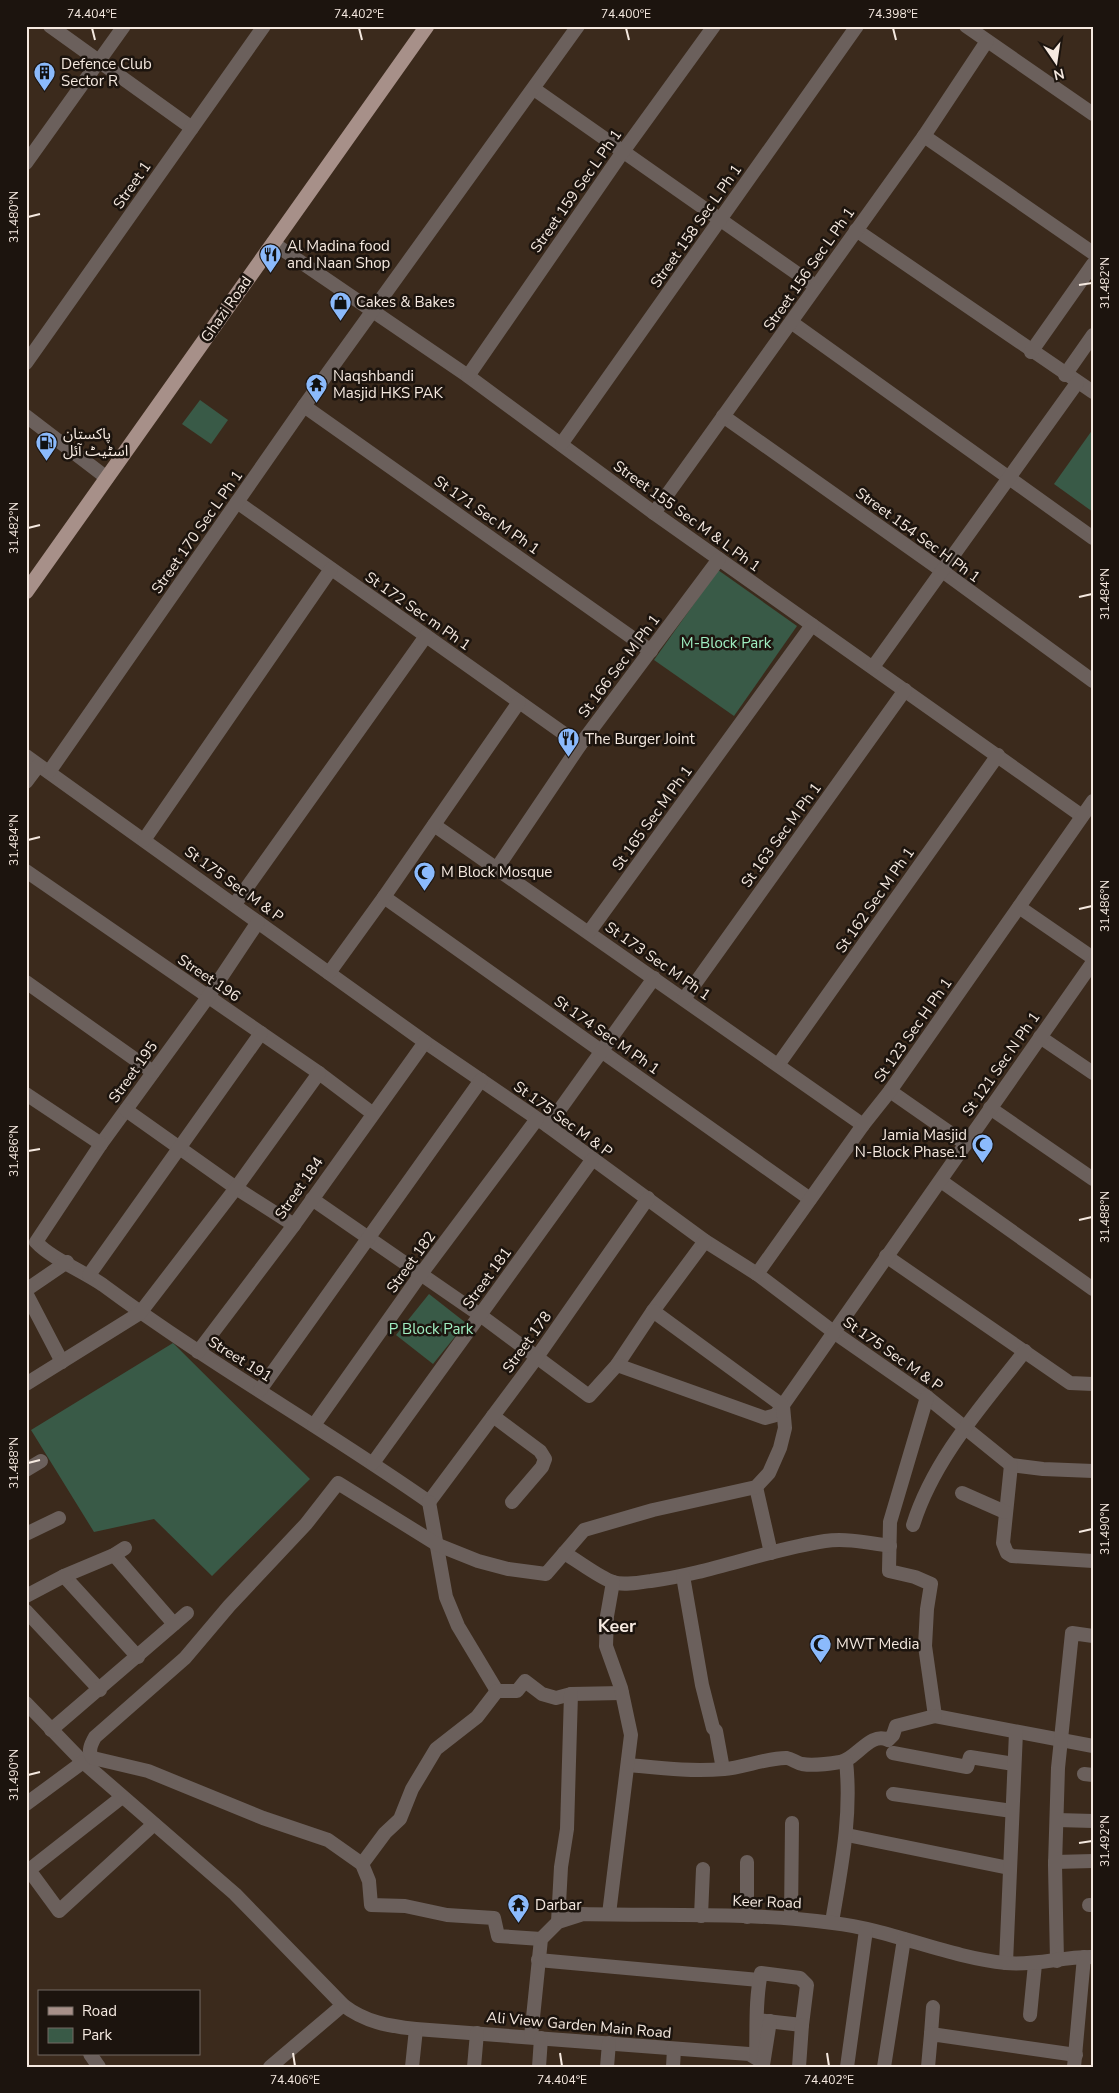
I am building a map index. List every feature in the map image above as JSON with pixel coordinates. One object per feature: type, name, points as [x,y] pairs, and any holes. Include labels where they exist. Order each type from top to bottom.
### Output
[{"type":"main road","name":"Ghazi Road","points":[[26,592],[427,26]]},
{"type":"street","points":[[50,26],[192,128]]},
{"type":"street","points":[[26,163],[124,26]]},
{"type":"street","name":"Street 1","points":[[26,363],[264,26]]},
{"type":"street","name":"Street 170 Sec L Ph 1","points":[[26,782],[44,769],[578,26]]},
{"type":"street","name":"Street 159 Sec L Ph 1","points":[[468,376],[622,153],[714,26]]},
{"type":"street","name":"Street 158 Sec L Ph 1","points":[[562,444],[857,26]]},
{"type":"street","points":[[966,26],[1093,114]]},
{"type":"street","name":"Street 156 Sec L Ph 1","points":[[654,513],[924,136],[988,41]]},
{"type":"street","points":[[534,89],[622,153],[815,286]]},
{"type":"street","points":[[924,136],[1093,253]]},
{"type":"street","points":[[856,230],[1031,352],[1093,392]]},
{"type":"street","name":"Street 155 Sec M & L Ph 1","points":[[273,243],[468,376],[654,513],[1082,816]]},
{"type":"street","points":[[1031,352],[1088,284],[1093,264]]},
{"type":"street","points":[[791,322],[1093,538]]},
{"type":"street","points":[[873,667],[1007,478],[1071,379],[1093,335]]},
{"type":"street","name":"St 171 Sec M Ph 1","points":[[304,406],[650,651]]},
{"type":"street","points":[[26,416],[107,478]]},
{"type":"street","name":"Street 154 Sec H Ph 1","points":[[723,416],[941,570],[1093,681]]},
{"type":"street","name":"St 172 Sec m Ph 1","points":[[237,502],[580,745]]},
{"type":"street","name":"St 166 Sec M Ph 1","points":[[497,868],[580,745],[719,559]]},
{"type":"street","points":[[144,840],[331,569]]},
{"type":"street","name":"St 165 Sec M Ph 1","points":[[589,932],[812,625]]},
{"type":"street","points":[[235,904],[426,636]]},
{"type":"street","name":"St 163 Sec M Ph 1","points":[[684,999],[905,690]]},
{"type":"street","points":[[329,973],[519,702]]},
{"type":"street","name":"St 162 Sec M Ph 1","points":[[778,1065],[998,755]]},
{"type":"street","name":"St 175 Sec M & P","points":[[26,756],[425,1042],[648,1198],[705,1241],[757,1274],[834,1333],[927,1397],[1011,1465]]},
{"type":"street","name":"St 123 Sec H Ph 1","points":[[757,1274],[863,1125],[890,1091],[1093,802]]},
{"type":"street","name":"St 173 Sec M Ph 1","points":[[434,825],[863,1125]]},
{"type":"street","name":"Street 196","points":[[26,871],[319,1073],[372,1112]]},
{"type":"street","name":"St 174 Sec M Ph 1","points":[[384,897],[810,1199]]},
{"type":"street","points":[[1019,907],[1093,960]]},
{"type":"street","name":"Street 195","points":[[36,1242],[101,1144],[208,997],[258,922]]},
{"type":"street","name":"St 121 Sec N Ph 1","points":[[783,1406],[1093,960]]},
{"type":"street","name":"Street 182","points":[[314,1425],[421,1274],[601,1051],[654,978]]},
{"type":"street","points":[[26,982],[153,1072]]},
{"type":"street","points":[[88,1275],[261,1033]]},
{"type":"street","points":[[1040,1037],[1093,1073]]},
{"type":"street","name":"Street 184","points":[[198,1352],[294,1225],[372,1112],[425,1042]]},
{"type":"street","points":[[26,1384],[140,1313],[236,1188],[319,1073]]},
{"type":"street","points":[[260,1390],[481,1080]]},
{"type":"street","points":[[890,1091],[966,1144]]},
{"type":"street","points":[[26,1094],[101,1144]]},
{"type":"street","points":[[990,1108],[1093,1179]]},
{"type":"street","points":[[126,1110],[236,1188],[294,1225]]},
{"type":"street","name":"Street 181","points":[[373,1463],[592,1160]]},
{"type":"street","points":[[941,1181],[1093,1289]]},
{"type":"street","name":"Street 178","points":[[429,1502],[536,1357],[648,1198]]},
{"type":"street","points":[[312,1199],[480,1315],[589,1396],[618,1365],[653,1310],[705,1241]]},
{"type":"street","name":"Street 191","points":[[36,1242],[88,1275],[198,1352],[373,1463],[429,1502]]},
{"type":"street","points":[[886,1256],[1070,1383],[1093,1384]]},
{"type":"street","points":[[62,1362],[26,1291],[68,1262]]},
{"type":"street","points":[[539,2067],[536,2037],[538,1960],[541,1939],[498,1936],[494,1918],[447,1914],[405,1906],[371,1905],[369,1882],[362,1864],[328,1840],[263,1818],[148,1771],[93,1758],[90,1752],[91,1744],[95,1738],[185,1658],[229,1606],[306,1524],[338,1483],[393,1515],[438,1545],[478,1561],[508,1569],[546,1574],[584,1530],[652,1510],[756,1488],[769,1473],[780,1448],[785,1428],[783,1406],[653,1310]]},
{"type":"street","points":[[914,1525],[922,1498],[936,1471],[965,1427],[1025,1352]]},
{"type":"street","points":[[618,1365],[765,1418],[776,1415],[783,1406]]},
{"type":"street","points":[[927,1397],[890,1522],[889,1572],[914,1577],[931,1584],[925,1646],[935,1716]]},
{"type":"street","points":[[493,1416],[540,1451],[545,1459],[542,1467],[512,1502]]},
{"type":"street","points":[[26,1470],[41,1461]]},
{"type":"street","points":[[1093,1471],[1043,1469],[1011,1465],[1003,1543],[1007,1553],[1012,1556],[1093,1561]]},
{"type":"street","points":[[756,1488],[771,1553]]},
{"type":"street","points":[[962,1492],[1005,1512]]},
{"type":"street","points":[[429,1502],[446,1597],[458,1626],[497,1691]]},
{"type":"street","points":[[26,1534],[60,1518]]},
{"type":"street","points":[[564,1553],[613,1582],[638,1583],[683,1576],[739,1563],[771,1553],[827,1541],[857,1541],[890,1546]]},
{"type":"street","points":[[26,1596],[64,1576],[120,1552],[174,1624]]},
{"type":"street","points":[[64,1576],[138,1657]]},
{"type":"street","points":[[683,1576],[702,1685],[713,1728],[716,1730],[723,1769]]},
{"type":"street","points":[[609,1914],[631,1735],[622,1693],[606,1646],[607,1616],[613,1582]]},
{"type":"street","points":[[26,1610],[100,1690]]},
{"type":"street","points":[[51,1730],[188,1613]]},
{"type":"street","points":[[1057,1961],[1055,1862],[1060,1741],[1072,1633],[1093,1636]]},
{"type":"street","points":[[362,1864],[385,1834],[400,1819],[412,1789],[436,1749],[477,1717],[497,1691],[517,1690],[526,1682],[542,1694],[556,1698],[571,1694],[622,1693]]},
{"type":"street","points":[[558,1922],[561,1867],[567,1829],[571,1694]]},
{"type":"street","name":"Ali View Garden Main Road","points":[[26,1703],[83,1762],[235,1894],[343,2004],[360,2017],[386,2025],[416,2029],[749,2054],[760,2063]]},
{"type":"street","points":[[628,1765],[688,1771],[723,1769],[788,1758],[800,1764],[819,1765],[846,1761],[875,1739],[883,1738],[888,1740],[893,1735],[896,1726],[935,1716],[1093,1746]]},
{"type":"street","points":[[1006,1963],[1016,1732]]},
{"type":"street","points":[[893,1754],[967,1767],[970,1757],[1014,1764]]},
{"type":"street","points":[[832,1922],[847,1835],[849,1785],[846,1761]]},
{"type":"street","points":[[28,1799],[83,1762]]},
{"type":"street","points":[[893,1794],[1012,1811]]},
{"type":"street","points":[[122,1797],[29,1870],[59,1911],[154,1824]]},
{"type":"street","points":[[1057,1820],[1093,1821]]},
{"type":"street","points":[[791,1918],[792,1823]]},
{"type":"street","points":[[847,1835],[1009,1868]]},
{"type":"street","points":[[1055,1862],[1093,1861]]},
{"type":"street","points":[[747,1917],[748,1862]]},
{"type":"street","points":[[701,1916],[703,1869]]},
{"type":"street","name":"Keer Road","points":[[541,1939],[558,1922],[583,1914],[791,1918],[832,1922],[953,1953],[1006,1963],[1035,1964],[1088,1957]]},
{"type":"street","points":[[847,2067],[866,1930]]},
{"type":"street","points":[[884,2067],[904,1939]]},
{"type":"street","points":[[931,2034],[1075,2061],[1088,1957]]},
{"type":"street","points":[[538,1960],[759,1980]]},
{"type":"street","points":[[1030,2015],[1035,1964]]},
{"type":"street","points":[[760,2063],[763,2020],[759,1980],[761,1973],[800,1978],[807,1985],[799,2067]]},
{"type":"street","points":[[270,2067],[343,2004]]},
{"type":"street","points":[[928,2067],[933,2007]]},
{"type":"street","points":[[763,2020],[802,2025]]},
{"type":"street","points":[[412,2067],[416,2029]]},
{"type":"street","points":[[474,2067],[477,2033]]},
{"type":"street","points":[[606,2067],[609,2043]]},
{"type":"street","points":[[672,2067],[674,2049]]},
{"type":"street","points":[[91,2056],[99,2067]]},
{"type":"green space","points":[[200,400],[228,420],[211,444],[182,424]]},
{"type":"green space","points":[[1093,429],[1093,512],[1054,484]]},
{"type":"green space","name":"M-Block Park","points":[[718,570],[797,626],[734,716],[654,660]]},
{"type":"green space","name":"P Block Park","points":[[429,1294],[466,1323],[433,1364],[396,1335]]},
{"type":"green space","points":[[173,1343],[310,1479],[212,1576],[154,1519],[94,1532],[31,1430]]},
{"type":"place","name":"Defence Club Sector R","points":[[45,92]]},
{"type":"place","name":"Al Madina food and Naan Shop","points":[[271,274]]},
{"type":"place","name":"Cakes & Bakes","points":[[340,321]]},
{"type":"place","name":"Naqshbandi Masjid HKS PAK","points":[[317,404]]},
{"type":"place","name":"پاکستان اسٹیٹ آئل","points":[[47,462]]},
{"type":"place","name":"The Burger Joint","points":[[569,758]]},
{"type":"place","name":"M Block Mosque","points":[[425,891]]},
{"type":"place","name":"Jamia Masjid N-Block Phase.1","points":[[983,1163]]},
{"type":"place","name":"MWT Media","points":[[820,1663]]},
{"type":"place","name":"Darbar","points":[[519,1924]]},
{"type":"district","name":"Keer","points":[[617,1626]]}]
